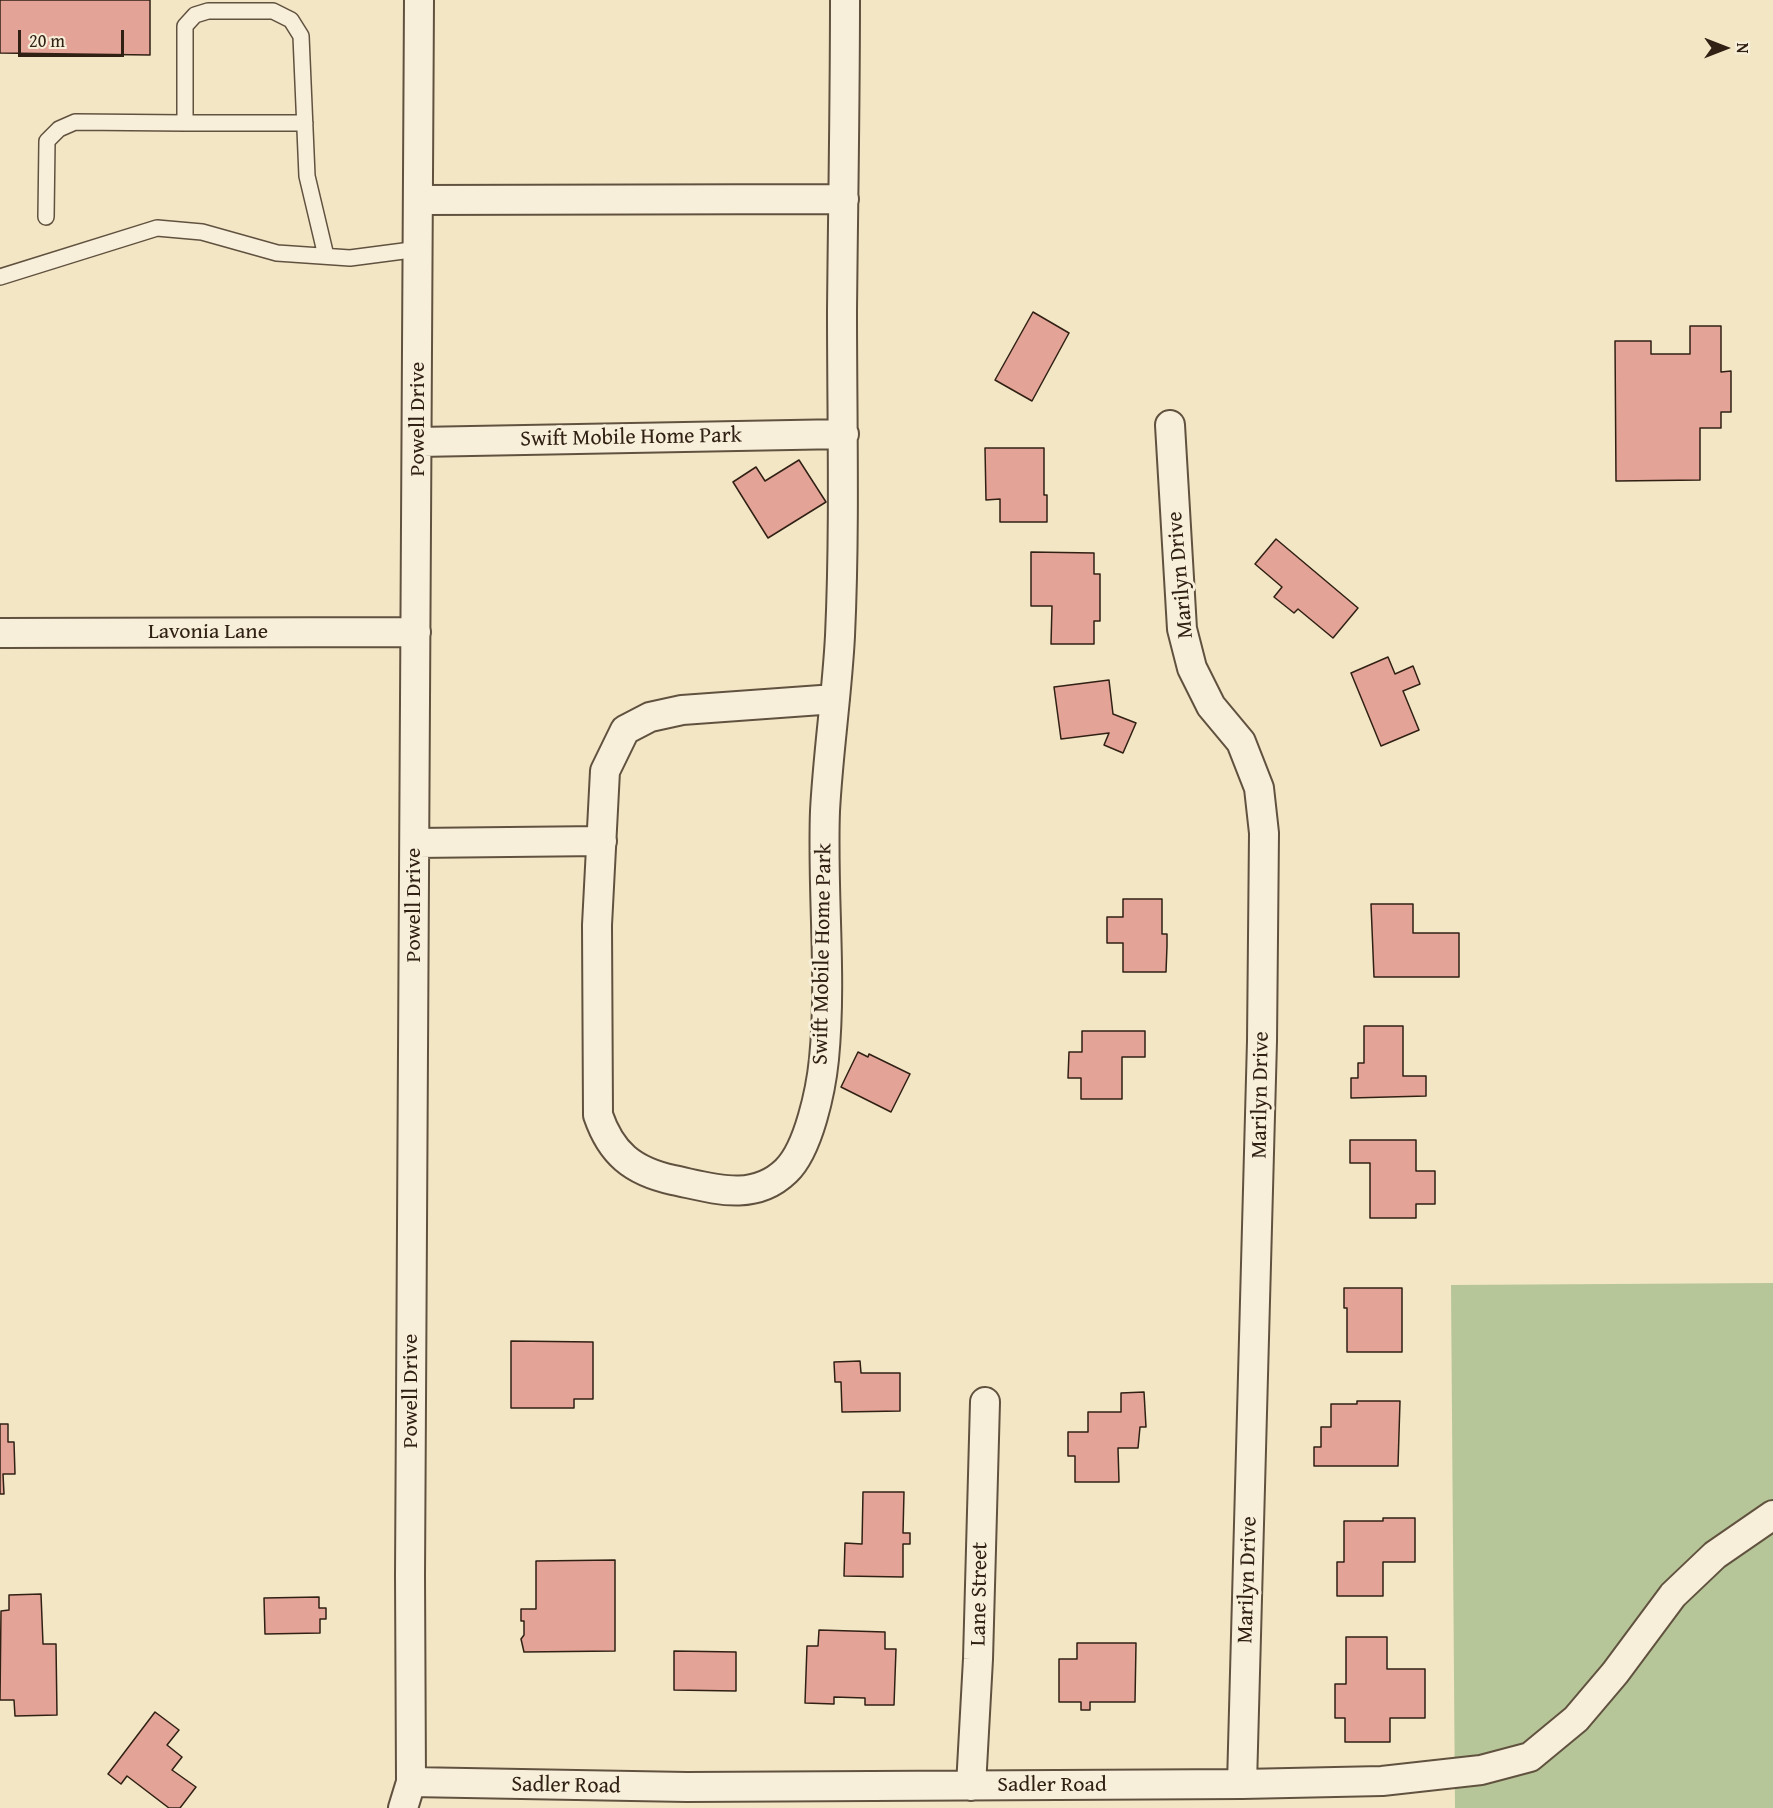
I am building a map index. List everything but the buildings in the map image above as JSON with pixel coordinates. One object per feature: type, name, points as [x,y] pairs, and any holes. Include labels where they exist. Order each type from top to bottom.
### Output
[{"type":"street","name":"Powell Drive","points":[[407,1795],[418,442],[419,0]]},
{"type":"street","name":"Swift Mobile Home Park","points":[[835,699],[682,710],[650,717],[625,730],[605,771],[597,925],[598,1115],[605,1136],[624,1158],[657,1177],[733,1192],[760,1187],[786,1171],[798,1153],[815,1111],[824,1062],[826,1017],[825,813],[835,699],[840,636],[844,434],[845,0]]},
{"type":"street","points":[[419,200],[844,198]]},
{"type":"street","name":"Marilyn Drive","points":[[1170,425],[1182,629],[1192,668],[1211,706],[1240,742],[1259,788],[1264,833],[1262,1041],[1242,1784]]},
{"type":"street","name":"Swift Mobile Home Park","points":[[418,442],[844,434]]},
{"type":"street","name":"Lavonia Lane","points":[[0,633],[416,632]]},
{"type":"street","points":[[415,843],[602,841]]},
{"type":"street","name":"Lane Street","points":[[971,1786],[978,1659],[985,1402]]},
{"type":"street","name":"Sadler Road","points":[[407,1795],[470,1785],[687,1797],[971,1786],[1242,1784],[1437,1777],[1480,1770],[1530,1757],[1576,1719],[1673,1595],[1715,1555],[1773,1515]]},
{"type":"lane","points":[[185,123],[185,26],[195,15],[208,12],[273,12],[291,20],[301,36],[308,176],[326,256]]},
{"type":"lane","points":[[46,217],[47,141],[58,129],[75,122],[305,123]]},
{"type":"lane","points":[[0,277],[157,228],[202,232],[277,253],[351,258],[419,249]]},
{"type":"green space","points":[[1773,1283],[1773,1808],[1455,1808],[1451,1285]]}]
